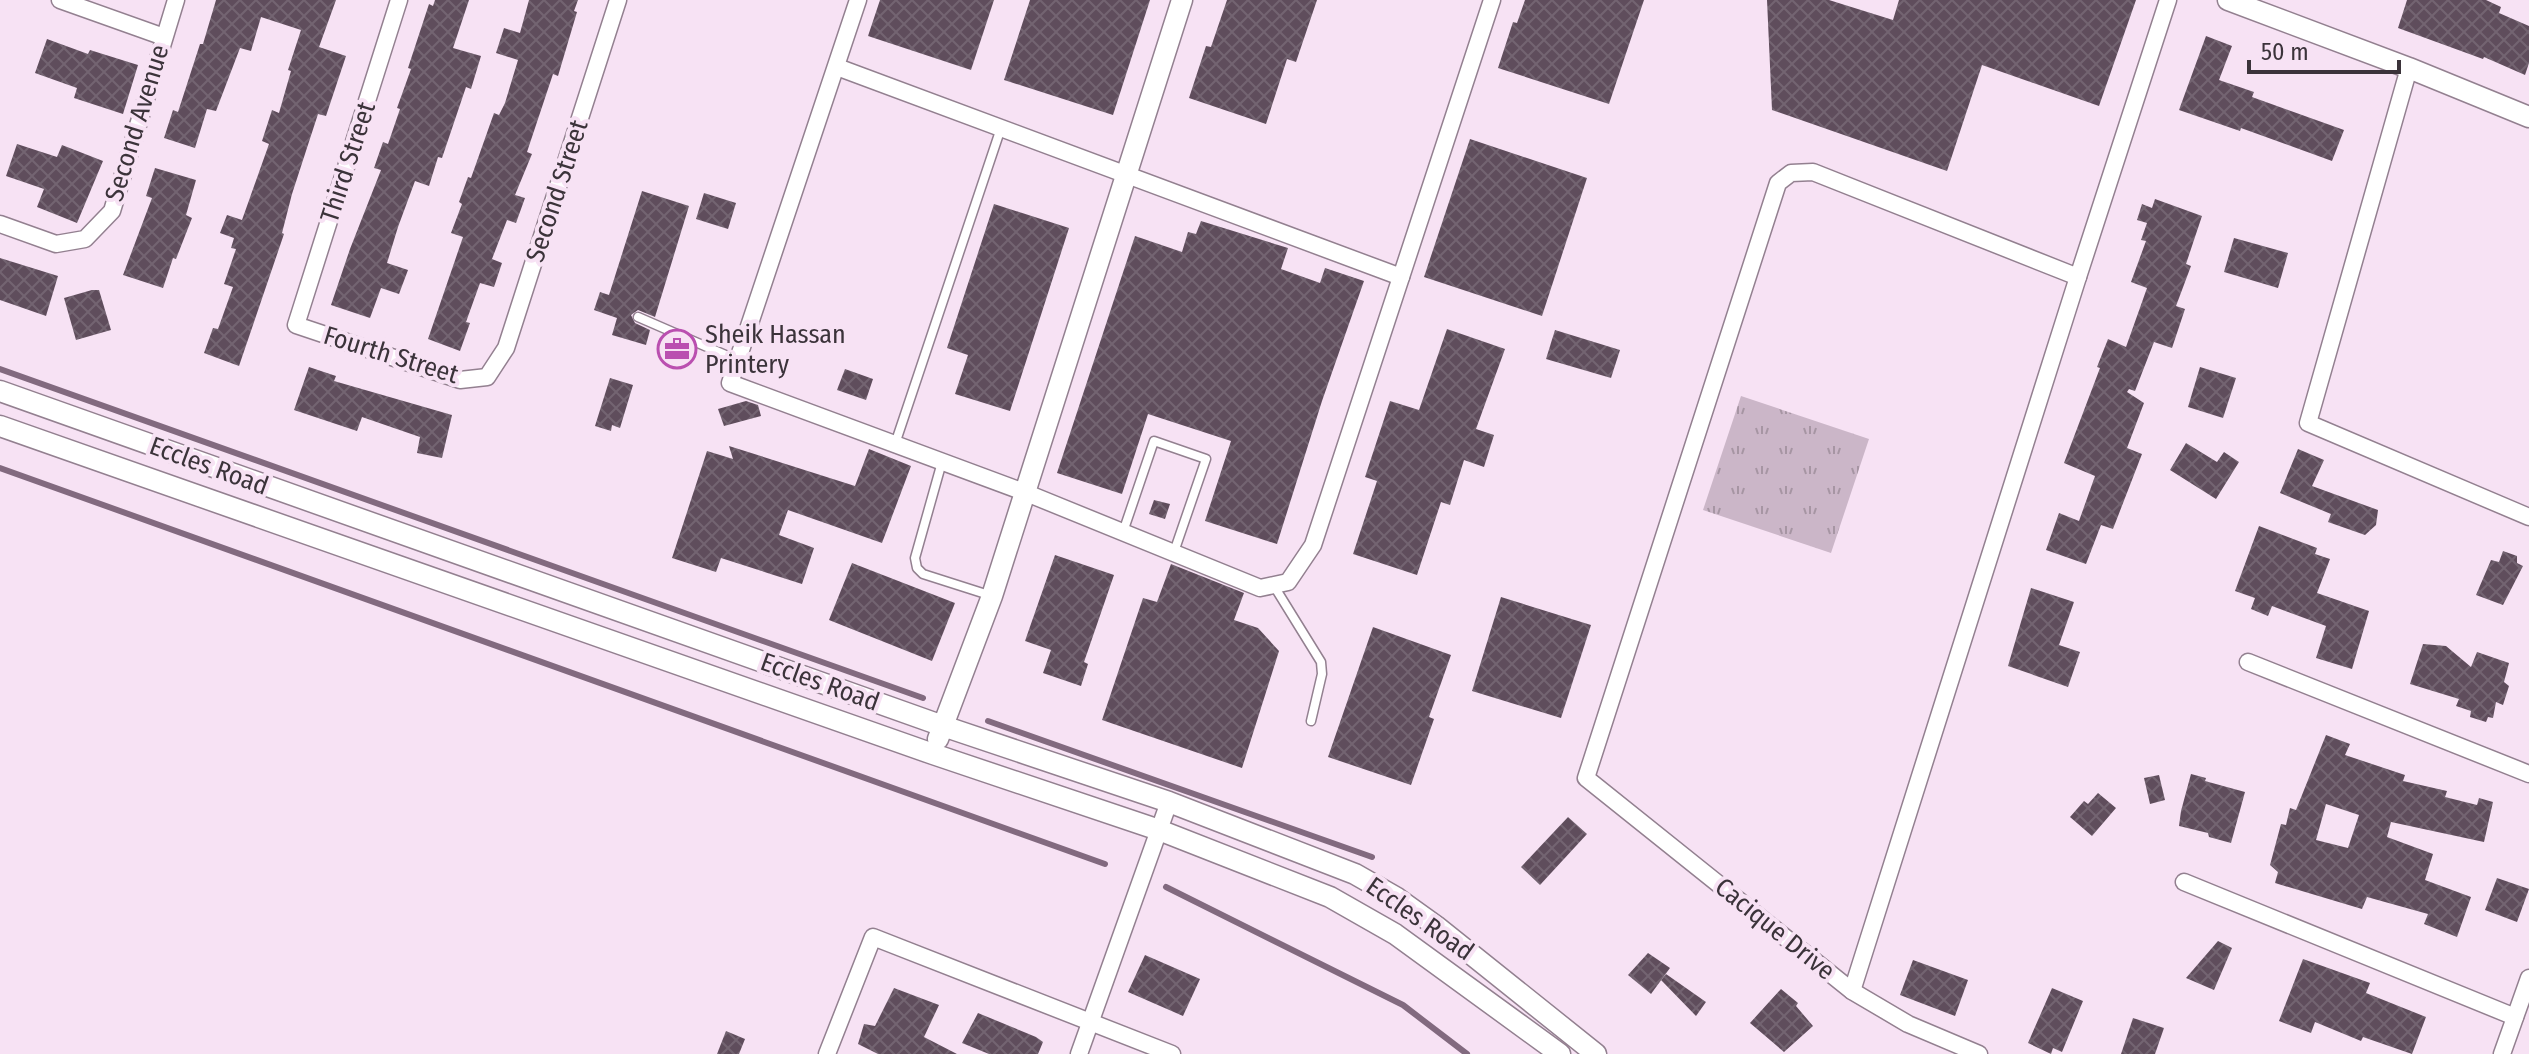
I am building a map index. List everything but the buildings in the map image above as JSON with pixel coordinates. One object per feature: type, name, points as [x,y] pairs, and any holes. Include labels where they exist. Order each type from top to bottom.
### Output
[{"type":"street","points":[[60,0],[164,37]]},
{"type":"street","name":"Second Avenue","points":[[0,224],[56,244],[85,239],[112,211],[176,0]]},
{"type":"street","name":"Third Street","points":[[296,325],[399,0]]},
{"type":"street","name":"Second Street","points":[[487,377],[506,348],[618,0]]},
{"type":"street","points":[[858,0],[730,383],[1024,492],[1260,588],[1288,582],[1313,545],[1492,0]]},
{"type":"street","points":[[933,754],[992,596],[1182,0]]},
{"type":"street","points":[[1852,991],[2168,0]]},
{"type":"street","points":[[2228,0],[2529,117]]},
{"type":"street","points":[[837,67],[1401,277]]},
{"type":"street","points":[[2409,68],[2308,423],[2529,517]]},
{"type":"street","name":"Cacique Drive","points":[[1979,1054],[1908,1024],[1852,991],[1586,778],[1778,183],[1791,173],[1813,172],[2078,277]]},
{"type":"street","name":"Fourth Street","points":[[296,325],[460,380],[487,377]]},
{"type":"street","name":"Eccles Road","points":[[0,391],[943,726],[1169,802],[1355,874],[1397,898],[1436,926],[1596,1054]]},
{"type":"street","name":"Eccles Road","points":[[0,426],[933,754],[1159,830],[1330,897],[1395,934],[1560,1054]]},
{"type":"street","points":[[2248,662],[2529,774]]},
{"type":"street","points":[[1079,1054],[1169,802]]},
{"type":"street","points":[[2184,882],[2515,1017]]},
{"type":"street","points":[[827,1054],[873,937],[1172,1054]]},
{"type":"street","points":[[2502,1054],[2529,978]]},
{"type":"lane","points":[[895,444],[1001,127]]},
{"type":"lane","points":[[638,317],[738,360]]},
{"type":"lane","points":[[1123,532],[1154,441],[1206,459],[1174,552]]},
{"type":"lane","points":[[942,461],[915,558],[917,568],[923,574],[992,596]]},
{"type":"lane","points":[[1274,586],[1321,662],[1322,674],[1311,721]]},
{"type":"green space","points":[[1741,396],[1869,439],[1831,553],[1703,510]]},
{"type":"waterway","points":[[0,369],[923,698]]},
{"type":"waterway","points":[[0,468],[1105,864]]},
{"type":"waterway","points":[[988,721],[1372,857]]},
{"type":"waterway","points":[[1166,887],[1403,1005],[1467,1054]]},
{"type":"place","name":"Sheik Hassan Printery","points":[[677,349]]}]
